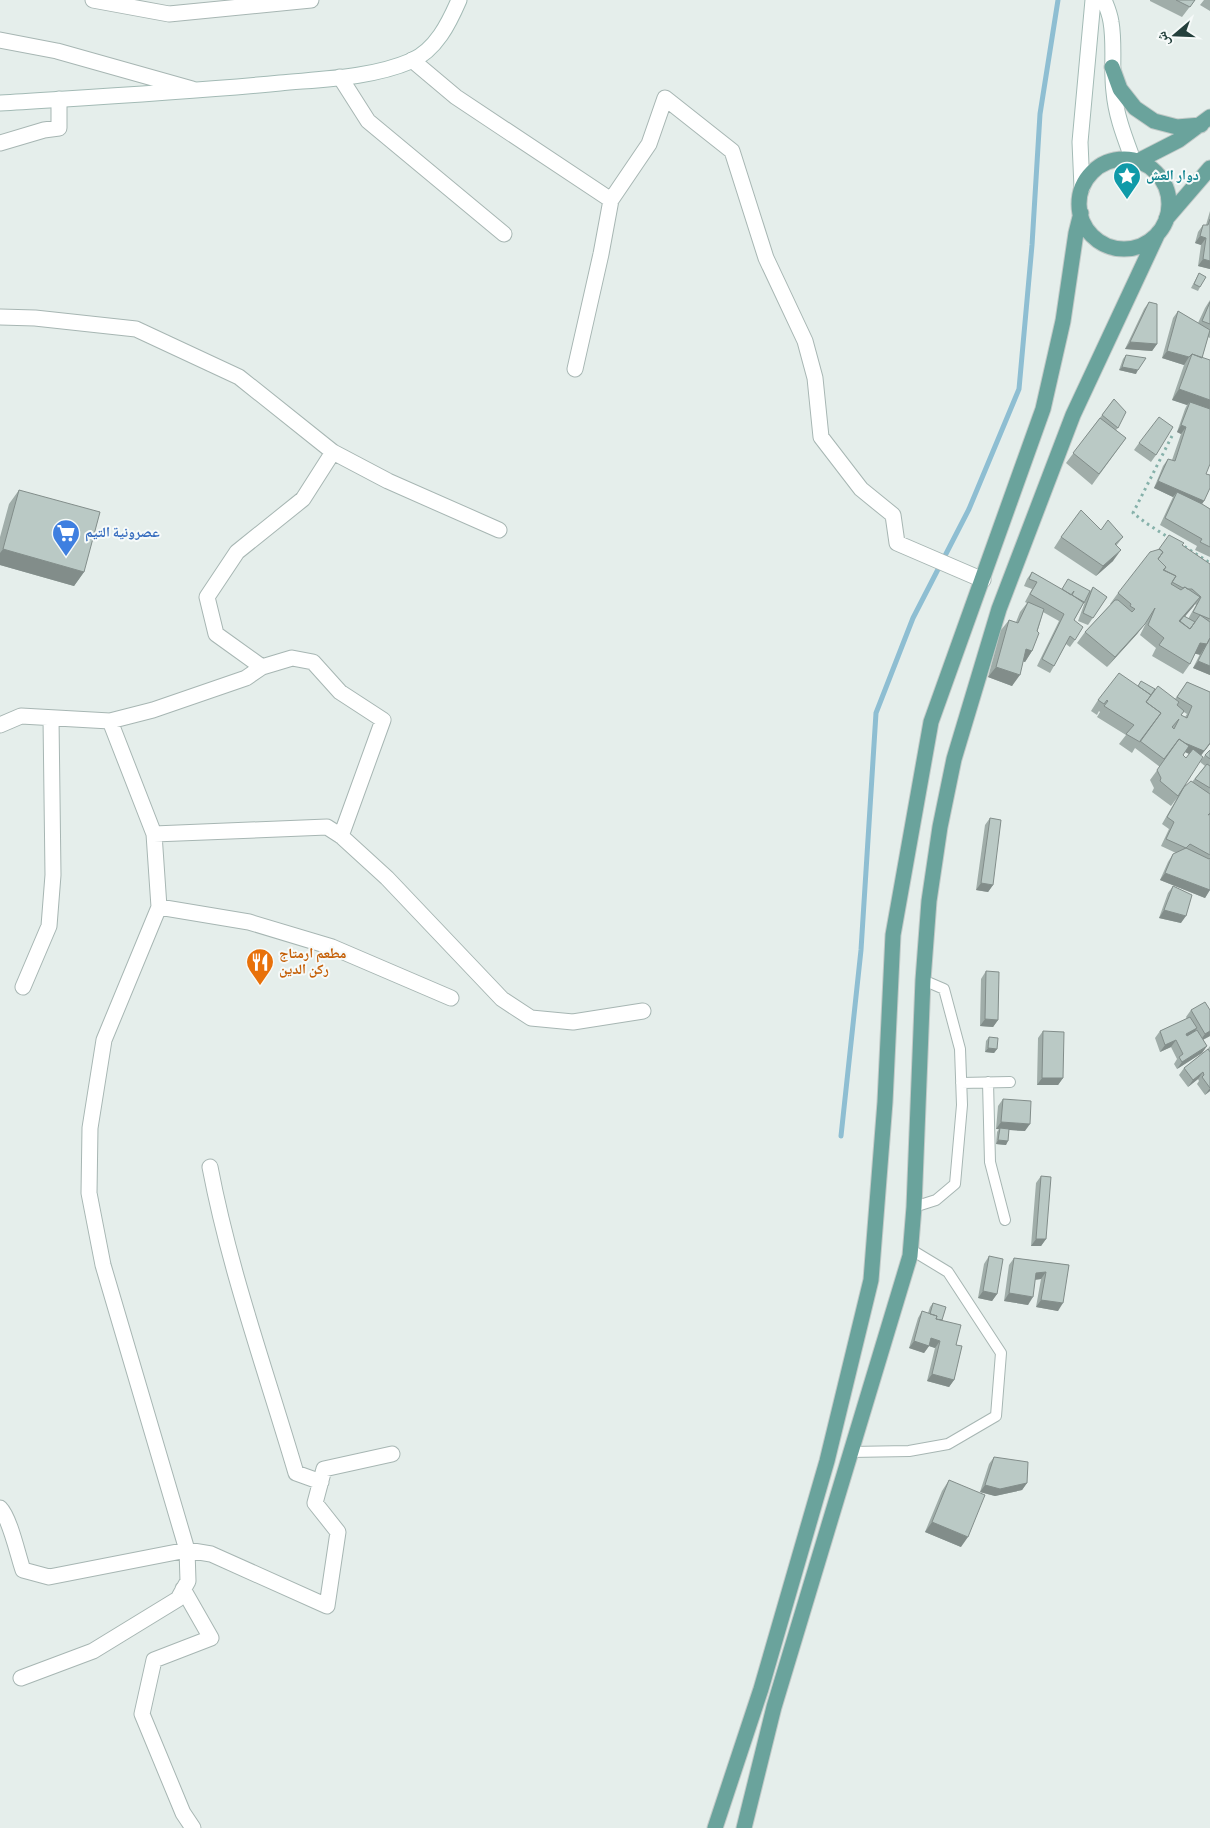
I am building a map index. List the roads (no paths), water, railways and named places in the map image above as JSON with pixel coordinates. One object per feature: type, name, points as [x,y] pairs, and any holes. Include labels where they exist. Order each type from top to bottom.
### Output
[{"type":"main road","points":[[1112,67],[1120,89],[1130,102],[1135,108],[1154,121],[1177,127],[1205,121]]},
{"type":"main road","points":[[1135,160],[1179,140],[1205,121]]},
{"type":"main road","points":[[715,1828],[761,1689],[827,1460],[871,1280],[885,1102],[893,935],[931,722],[1043,409],[1063,321],[1080,213],[1082,188],[1088,177],[1097,168],[1108,162],[1120,159],[1135,160],[1154,170],[1164,184],[1169,208],[1166,219]]},
{"type":"main road","points":[[744,1828],[774,1706],[910,1256],[914,1207],[923,980],[929,901],[940,827],[954,758],[1000,609],[1073,415],[1158,233],[1166,219],[1210,168]]},
{"type":"main road","points":[[1080,213],[1086,226],[1095,238],[1107,245],[1120,248],[1134,248],[1147,242],[1158,233]]},
{"type":"street","points":[[93,0],[169,14],[311,0]]},
{"type":"street","points":[[0,102],[199,91],[378,72],[412,60],[434,45],[451,18],[459,0]]},
{"type":"street","points":[[1082,188],[1080,142],[1093,0]]},
{"type":"street","points":[[1104,0],[1111,20],[1113,40],[1112,67],[1118,116],[1135,160]]},
{"type":"street","points":[[0,40],[57,51],[199,91]]},
{"type":"street","points":[[412,60],[456,98],[611,200]]},
{"type":"street","points":[[340,77],[368,121],[504,234]]},
{"type":"street","points":[[576,369],[611,200],[649,144],[665,98],[732,151],[766,258],[805,341],[816,378],[820,437],[861,489],[893,515],[897,543],[983,580]]},
{"type":"street","points":[[0,143],[44,130],[59,128],[59,99]]},
{"type":"street","points":[[0,317],[35,318],[136,329],[239,378],[333,452],[388,481],[499,530]]},
{"type":"street","points":[[262,667],[216,634],[207,597],[237,552],[302,499],[333,452]]},
{"type":"street","points":[[0,725],[21,716],[110,722],[153,710],[246,678],[262,667],[292,658],[313,662],[340,692],[383,720],[341,836]]},
{"type":"street","points":[[23,987],[49,926],[53,875],[51,718]]},
{"type":"street","points":[[21,1678],[93,1652],[178,1599],[188,1581],[187,1550],[108,1284],[88,1193],[90,1128],[104,1040],[159,907],[154,834],[110,722]]},
{"type":"street","points":[[154,834],[327,827],[341,836],[387,878],[502,999],[531,1018],[573,1022],[642,1011]]},
{"type":"street","points":[[159,907],[249,922],[332,947],[451,998]]},
{"type":"street","points":[[210,1167],[217,1204],[244,1309],[275,1400],[296,1473],[321,1482]]},
{"type":"street","points":[[0,1508],[3,1511],[4,1529],[23,1570],[49,1577],[187,1550],[211,1554],[327,1606],[338,1532],[315,1503],[324,1469],[392,1454]]},
{"type":"street","points":[[183,1590],[211,1638],[154,1660],[142,1714],[183,1814],[193,1828]]},
{"type":"lane","points":[[914,1207],[936,1200],[955,1184],[962,1104],[960,1049],[944,989],[923,980]]},
{"type":"lane","points":[[988,1082],[990,1162],[1006,1220]]},
{"type":"lane","points":[[961,1083],[1010,1082]]},
{"type":"lane","points":[[851,1452],[909,1451],[948,1444],[996,1416],[1001,1353],[948,1272],[910,1249]]},
{"type":"waterway","points":[[841,1136],[861,950],[876,713],[913,618],[969,509],[1019,389],[1032,245],[1040,114],[1058,0]]},
{"type":"place","name":"دوار العش","points":[[1127,200]]},
{"type":"place","name":"عصرونية التيم","points":[[66,557]]},
{"type":"place","name":"مطعم ارمتاج ركن الدين","points":[[260,986]]}]
